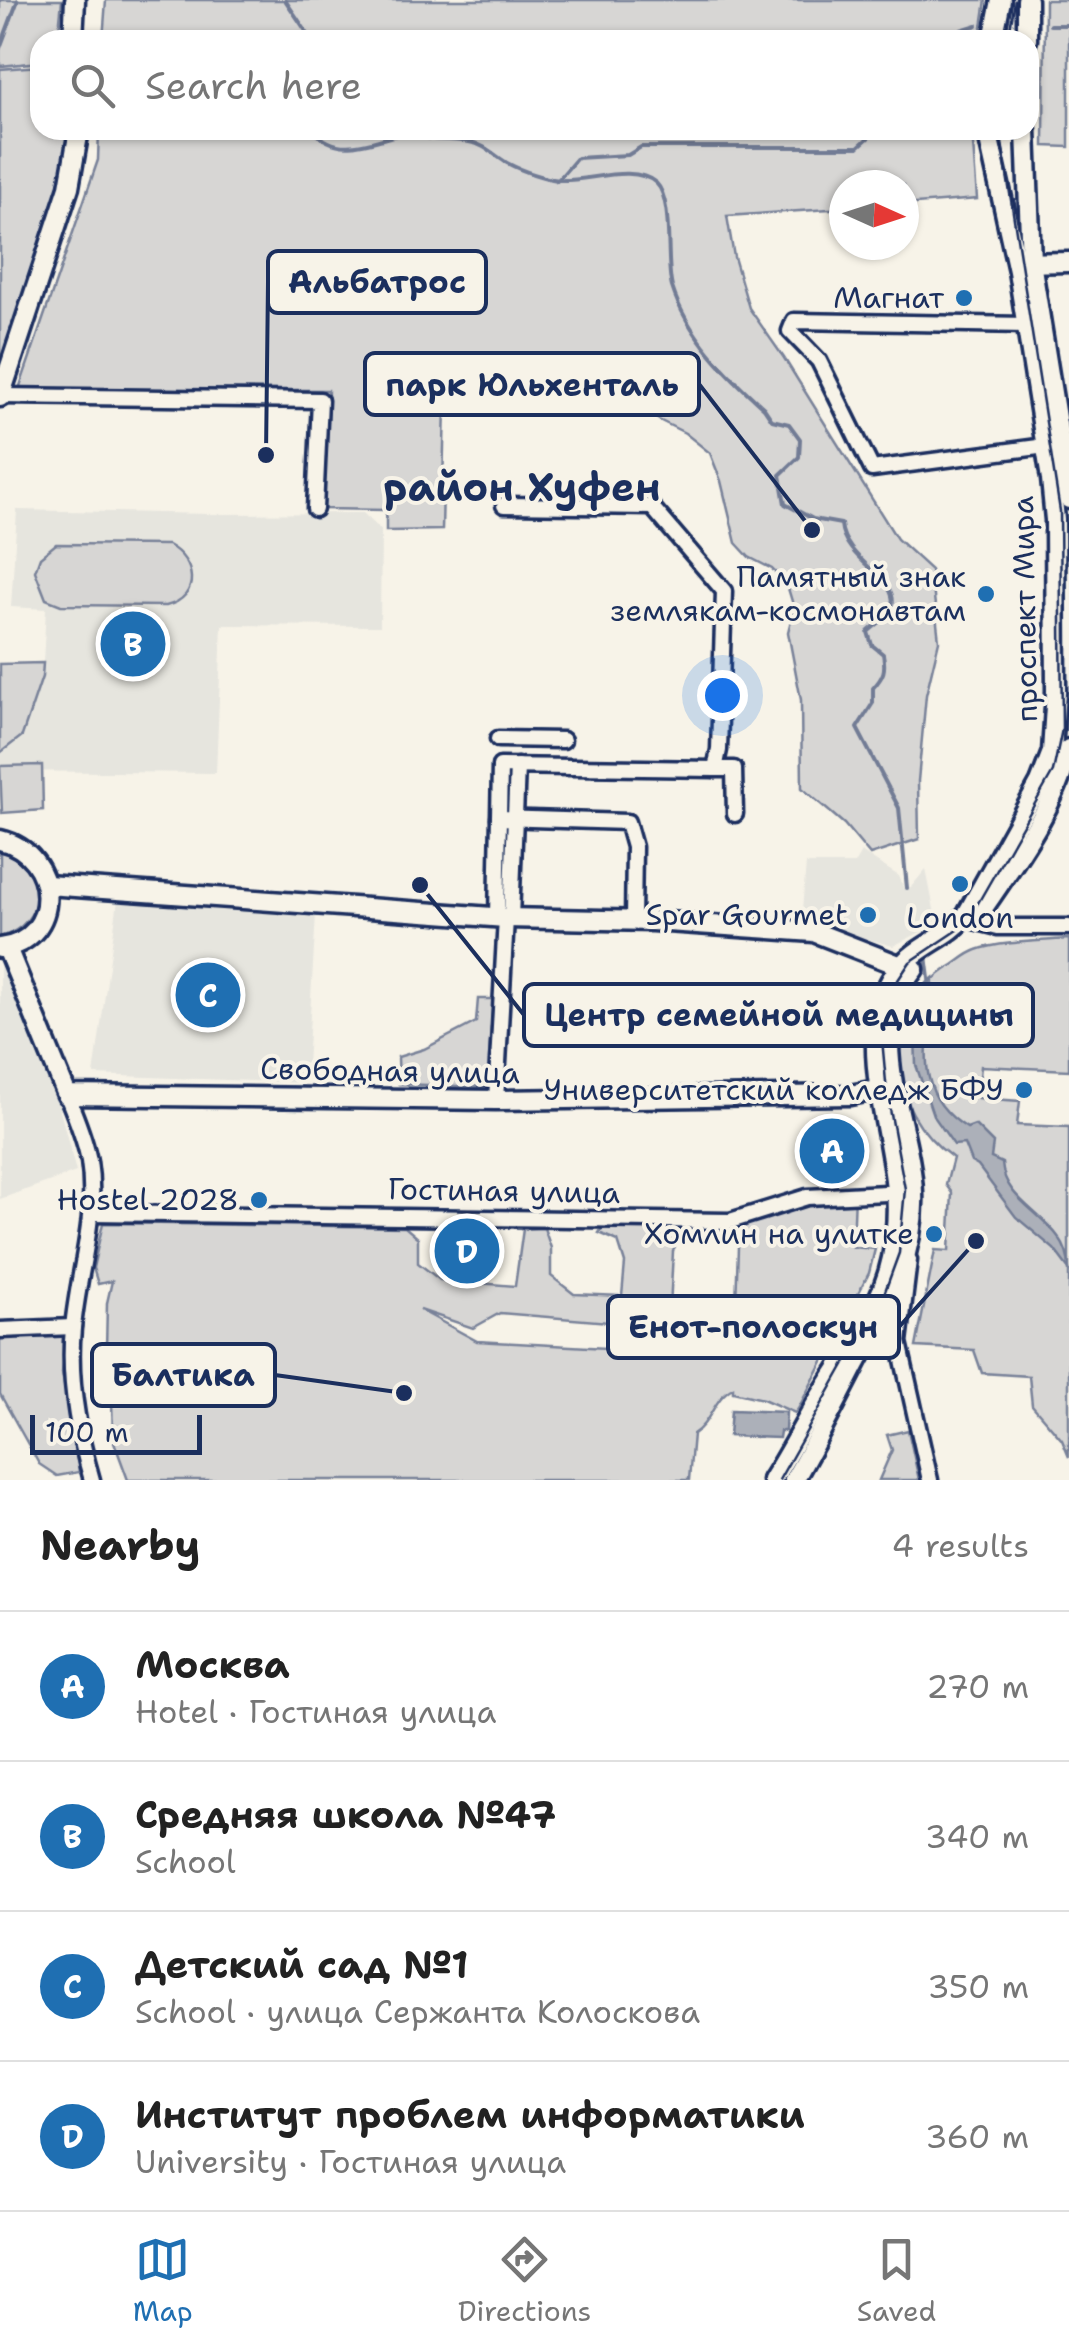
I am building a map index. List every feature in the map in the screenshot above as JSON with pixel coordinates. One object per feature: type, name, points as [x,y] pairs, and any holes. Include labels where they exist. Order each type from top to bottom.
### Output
[{"type":"main road","points":[[74,30],[75,0]]},
{"type":"main road","points":[[995,30],[1001,0]]},
{"type":"main road","points":[[1026,30],[1027,0]]},
{"type":"main road","points":[[0,397],[69,187],[77,140]]},
{"type":"main road","name":"проспект Мира","points":[[990,140],[1023,262],[1069,499]]},
{"type":"main road","name":"проспект Мира","points":[[965,927],[1031,802],[1052,752],[1062,610],[1056,520],[1026,326],[1026,140]]},
{"type":"main road","points":[[1023,262],[1069,262]]},
{"type":"main road","name":"проспект Мира","points":[[908,964],[965,927],[1040,817],[1057,786],[1069,749]]},
{"type":"main road","points":[[0,840],[29,852],[47,885],[47,905],[39,924],[25,939],[4,948],[68,1095]]},
{"type":"main road","points":[[47,885],[505,918],[814,932],[908,964],[884,991],[876,1036],[905,1192],[910,1248],[898,1284],[794,1480]]},
{"type":"main road","name":"Свободная улица","points":[[68,1095],[496,1100],[850,1095],[886,1088]]},
{"type":"main road","points":[[772,1480],[877,1298],[891,1263],[905,1192]]},
{"type":"street","points":[[1026,326],[794,321],[790,331],[826,373],[872,469],[1046,446]]},
{"type":"street","points":[[0,397],[320,400],[314,509]]},
{"type":"street","points":[[504,505],[652,507],[724,591],[715,770]]},
{"type":"street","points":[[498,739],[563,740]]},
{"type":"street","points":[[496,1100],[507,819],[500,766],[734,770],[735,814]]},
{"type":"street","points":[[507,819],[627,822],[634,847],[633,921]]},
{"type":"street","points":[[965,927],[1069,926]]},
{"type":"street","points":[[68,1095],[88,1159],[91,1213],[71,1364],[92,1480]]},
{"type":"street","name":"Гостиная улица","points":[[91,1213],[730,1221],[807,1197],[905,1192]]},
{"type":"street","points":[[910,1248],[899,1342],[930,1480]]},
{"type":"street","points":[[0,1330],[73,1327]]},
{"type":"shaded area","points":[[0,0],[62,0],[59,30],[30,30],[30,63],[0,66]]},
{"type":"shaded area","points":[[106,0],[986,0],[982,30],[104,30]]},
{"type":"shaded area","points":[[1045,0],[1069,0],[1069,147],[1044,146]]},
{"type":"shaded area","points":[[30,67],[30,140],[66,140],[51,221],[0,367],[0,69]]},
{"type":"shaded area","points":[[99,140],[973,140],[977,199],[919,204],[919,170],[829,170],[829,209],[727,216],[749,308],[897,539],[931,570],[939,641],[926,695],[918,781],[919,839],[870,855],[844,824],[802,788],[801,700],[788,632],[794,608],[787,585],[736,543],[710,453],[609,386],[605,402],[445,404],[442,530],[386,531],[386,510],[323,509],[328,390],[19,389],[98,160]]},
{"type":"shaded area","points":[[17,510],[363,513],[381,530],[380,626],[222,625],[216,773],[0,771],[0,664],[43,662],[46,609],[11,607]]},
{"type":"shaded area","points":[[56,544],[168,545],[185,560],[190,587],[178,601],[166,606],[61,605],[46,599],[35,571],[40,557]]},
{"type":"shaded area","points":[[43,663],[22,736],[0,753],[0,664]]},
{"type":"shaded area","points":[[42,765],[43,810],[2,813],[0,766]]},
{"type":"shaded area","points":[[0,851],[16,858],[27,869],[36,894],[27,920],[0,937]]},
{"type":"shaded area","points":[[861,852],[899,876],[904,888],[911,887],[926,869],[937,924],[893,946],[801,921],[806,864],[854,864]]},
{"type":"shaded area","points":[[118,900],[316,914],[306,1083],[94,1075]]},
{"type":"shaded area","points":[[1069,939],[1069,1070],[981,1066],[978,1098],[1020,1101],[1017,1125],[1069,1127],[1069,1457],[1062,1440],[1032,1405],[1029,1376],[982,1373],[974,1350],[916,1347],[935,1250],[949,1251],[952,1193],[946,1185],[953,1158],[930,1138],[913,1114],[902,1088],[898,1061],[900,1034],[910,1009],[927,986],[951,966],[986,947]]},
{"type":"shaded area","points":[[0,965],[52,1080],[76,1172],[0,1199]]},
{"type":"shaded area","points":[[933,978],[927,1060],[936,1097],[948,1113],[967,1128],[975,1125],[993,1143],[991,1158],[1002,1163],[1013,1192],[1059,1238],[1069,1269],[1054,1249],[1016,1217],[971,1162],[964,1144],[954,1145],[933,1115],[916,1065],[915,1034],[922,1020],[926,984]]},
{"type":"shaded area","points":[[478,999],[493,999],[487,1087],[399,1084],[398,1057],[424,1049],[476,1022]]},
{"type":"shaded area","points":[[855,1193],[853,1247],[875,1249],[869,1273],[798,1409],[795,1413],[733,1392],[733,1388],[726,1392],[693,1434],[689,1480],[128,1480],[113,1439],[112,1400],[105,1399],[107,1303],[112,1281],[98,1284],[93,1268],[103,1223],[405,1227],[418,1238],[418,1263],[440,1280],[515,1286],[523,1229],[544,1228],[551,1248],[551,1276],[574,1294],[622,1296],[625,1263],[618,1241],[599,1233],[605,1224],[682,1229],[673,1251],[669,1327],[500,1313],[473,1328],[420,1310],[477,1341],[680,1352],[735,1333],[739,1218]]},
{"type":"shaded area","points":[[67,1333],[62,1373],[79,1472],[57,1476],[39,1464],[0,1394],[0,1339]]},
{"type":"shaded area","points":[[731,1410],[786,1412],[785,1431],[780,1431],[779,1438],[729,1436]]},
{"type":"shaded area","points":[[908,1430],[919,1480],[879,1480],[892,1450],[887,1435]]},
{"type":"waterway","points":[[0,48],[18,0]]},
{"type":"waterway","points":[[285,0],[305,30]]},
{"type":"waterway","points":[[961,30],[977,25]]},
{"type":"waterway","points":[[1050,25],[1069,25]]},
{"type":"waterway","points":[[326,140],[347,146],[379,140]]},
{"type":"waterway","points":[[446,140],[475,143],[514,167],[548,178],[571,180],[636,174],[647,177],[662,191],[672,287],[688,322],[710,354],[772,420],[789,424],[800,439],[799,457],[780,475],[785,504],[813,519],[841,524],[852,550],[882,579],[893,599],[889,613],[868,632],[872,645],[883,654],[884,669],[873,688],[873,703],[857,728],[899,808],[907,888]]},
{"type":"waterway","points":[[557,181],[577,158],[628,155],[641,147],[858,147],[866,140]]},
{"type":"waterway","points":[[926,956],[930,986]]},
{"type":"tram line","points":[[1010,30],[1015,0]]},
{"type":"tram line","points":[[779,1480],[884,1294],[899,1253],[905,1189],[887,1093],[882,1039],[892,989],[910,962],[958,930],[974,910],[1053,772],[1062,729],[1060,511],[1002,140]]},
{"type":"place","name":"Магнат","points":[[964,298]]},
{"type":"place","name":"Альбатрос","points":[[266,455]]},
{"type":"place","name":"парк Юльхенталь","points":[[812,530]]},
{"type":"place","name":"Памятный знак землякам-космонавтам","points":[[986,594]]},
{"type":"place","name":"Средняя школа №47","points":[[133,644]]},
{"type":"place","name":"London","points":[[960,884]]},
{"type":"place","name":"Центр семейной медицины","points":[[420,885]]},
{"type":"place","name":"Spar Gourmet","points":[[868,915]]},
{"type":"place","name":"Детский сад №1","points":[[208,995]]},
{"type":"place","name":"Университетский колледж БФУ","points":[[1024,1090]]},
{"type":"place","name":"Москва","points":[[832,1151]]},
{"type":"place","name":"Hostel 2028","points":[[259,1200]]},
{"type":"place","name":"Хомлин на улитке","points":[[934,1234]]},
{"type":"place","name":"Енот-полоскун","points":[[976,1241]]},
{"type":"place","name":"Институт проблем информатики","points":[[467,1251]]},
{"type":"place","name":"Балтика","points":[[404,1393]]},
{"type":"district","name":"район Хуфен","points":[[522,487]]}]
